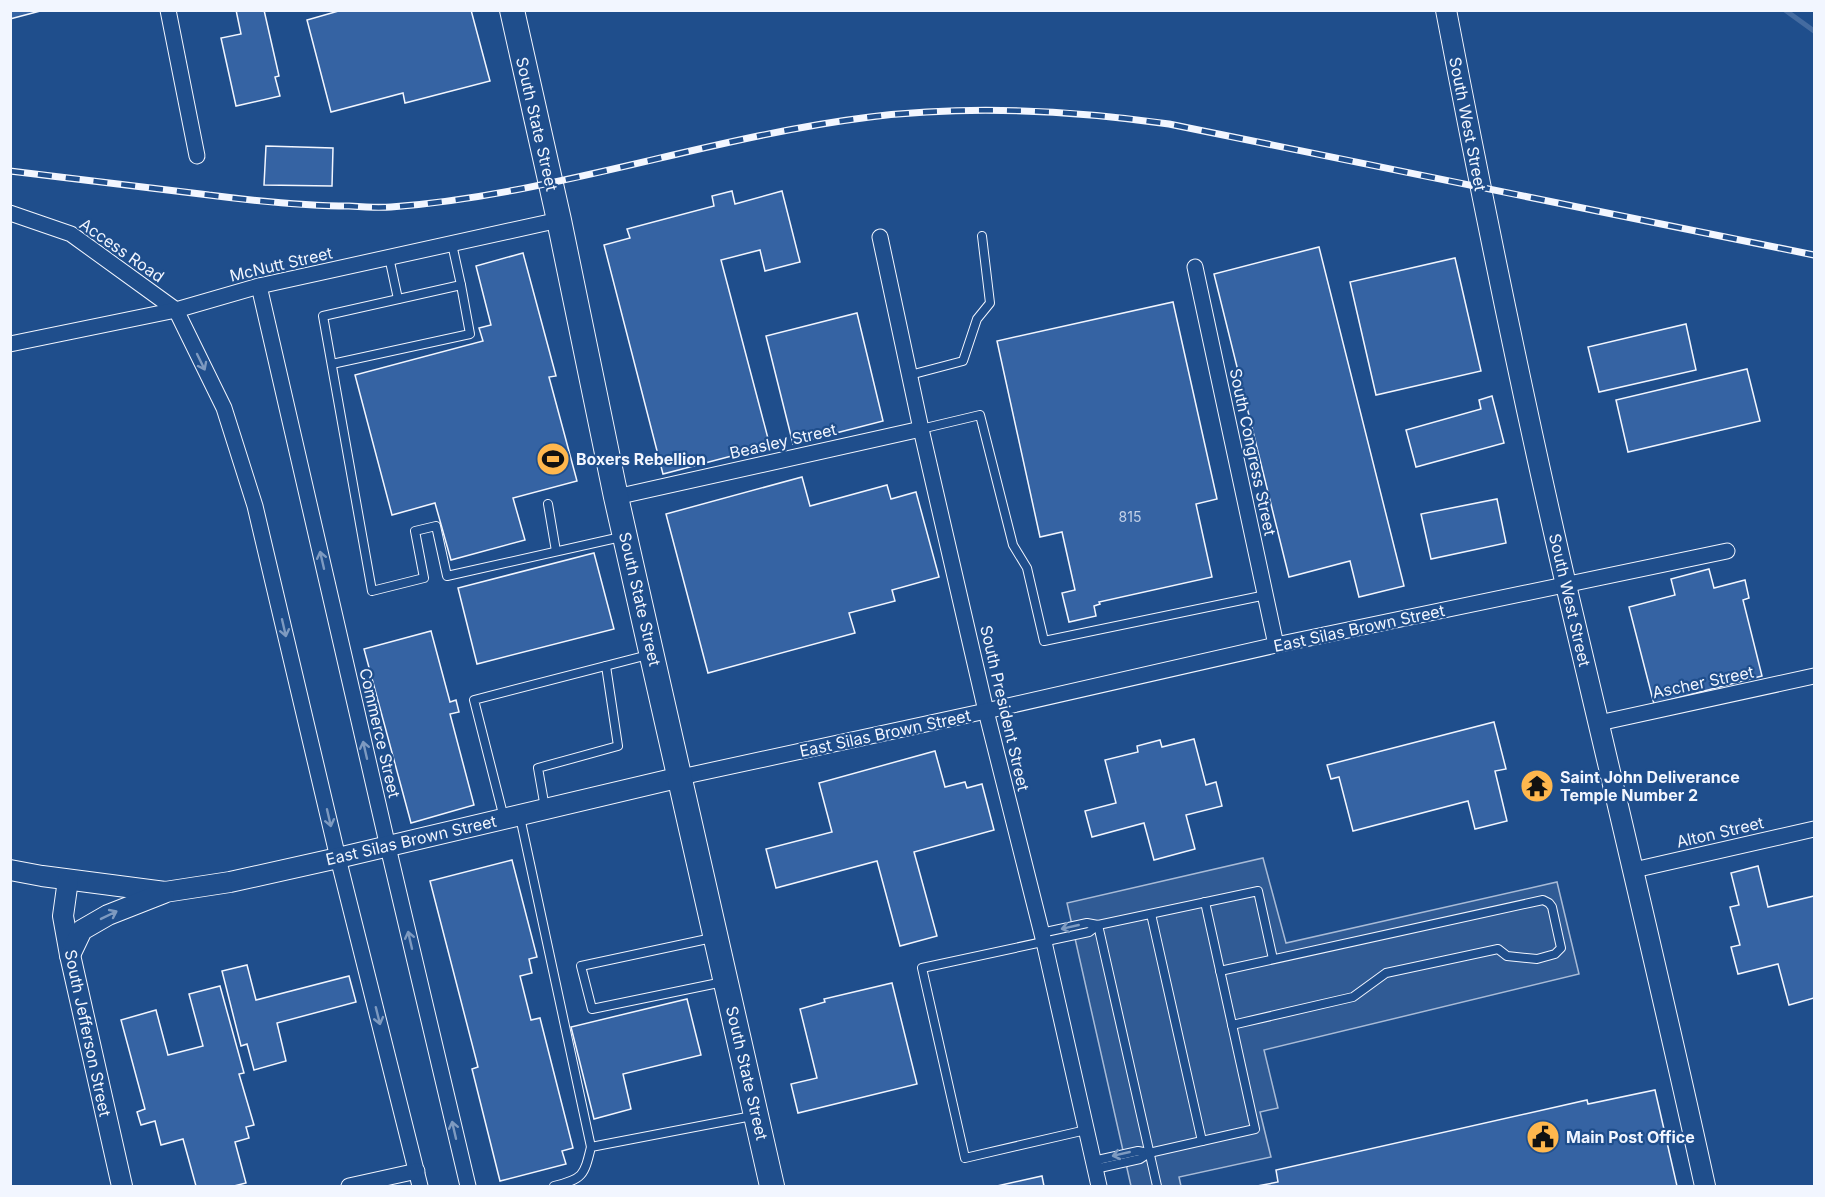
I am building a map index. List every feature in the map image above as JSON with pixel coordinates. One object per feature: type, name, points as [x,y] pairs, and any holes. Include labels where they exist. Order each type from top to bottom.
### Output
[{"type":"main road","name":"South State Street","points":[[512,10],[559,220],[616,497],[772,1186]]},
{"type":"street","points":[[168,10],[198,156]]},
{"type":"street","name":"South West Street","points":[[1446,10],[1480,187],[1566,584],[1634,870],[1705,1186]]},
{"type":"street","name":"Access Road","points":[[10,213],[71,234],[176,310]]},
{"type":"street","name":"McNutt Street","points":[[10,344],[176,310],[259,286],[559,220]]},
{"type":"street","name":"South President Street","points":[[879,237],[986,711],[1042,938],[1099,1186]]},
{"type":"street","name":"South Congress Street","points":[[1195,267],[1276,645]]},
{"type":"street","name":"Commerce Street","points":[[259,286],[468,1186]]},
{"type":"street","points":[[176,310],[224,408],[255,506],[338,858],[418,1179],[349,1186]]},
{"type":"street","name":"Beasley Street","points":[[616,497],[921,429]]},
{"type":"street","name":"East Silas Brown Street","points":[[10,870],[165,892],[230,882],[681,777],[1276,645],[1727,551]]},
{"type":"street","name":"Ascher Street","points":[[1599,723],[1815,676]]},
{"type":"street","name":"Alton Street","points":[[1634,870],[1815,829]]},
{"type":"street","name":"South Jefferson Street","points":[[68,880],[63,916],[122,1186]]},
{"type":"street","points":[[70,955],[82,930],[108,915],[165,892]]},
{"type":"lane","points":[[910,375],[963,361],[976,319],[990,303],[982,236]]},
{"type":"lane","points":[[332,364],[470,334],[452,244]]},
{"type":"lane","points":[[389,257],[398,299]]},
{"type":"lane","points":[[461,285],[323,316],[372,591],[424,578],[415,531],[436,526],[447,576],[626,536]]},
{"type":"lane","points":[[921,429],[980,415],[1013,545],[1027,568],[1044,641],[1266,595]]},
{"type":"lane","points":[[548,504],[556,551]]},
{"type":"lane","points":[[554,1186],[576,1180],[586,1169],[591,1147],[511,816],[474,700],[652,654]]},
{"type":"lane","points":[[545,808],[538,768],[618,746],[606,666]]},
{"type":"lane","points":[[1086,1130],[965,1158],[922,969],[1042,938],[1089,932],[1098,925],[1258,891],[1273,959]]},
{"type":"lane","points":[[1220,971],[1543,900],[1552,907],[1561,948],[1555,954],[1537,959],[1507,956],[1498,949],[1386,973],[1353,997],[1232,1024]]},
{"type":"lane","points":[[1094,1165],[1140,1159],[1149,1153],[1255,1129],[1205,903]]},
{"type":"lane","points":[[1151,914],[1202,1141]]},
{"type":"lane","points":[[1098,925],[1157,1186]]},
{"type":"lane","points":[[716,937],[581,966],[592,1009],[726,981]]},
{"type":"lane","points":[[591,1147],[757,1116]]},
{"type":"shaded area","points":[[1263,858],[1286,943],[1557,882],[1579,974],[1264,1050],[1278,1108],[1260,1112],[1271,1157],[1179,1177],[1181,1186],[1131,1186],[1067,903]]},
{"type":"building","points":[[10,10],[44,10],[10,19]]},
{"type":"building","points":[[236,10],[264,10],[279,76],[275,77],[280,96],[236,106],[221,38],[241,34]]},
{"type":"building","points":[[342,10],[471,10],[490,81],[405,103],[403,93],[331,112],[307,20]]},
{"type":"building","points":[[266,146],[333,148],[332,186],[264,185]]},
{"type":"building","points":[[732,191],[735,204],[782,191],[800,262],[765,271],[760,250],[721,260],[770,446],[663,474],[604,245],[630,238],[627,229],[714,206],[712,196]]},
{"type":"building","points":[[1319,247],[1404,586],[1359,597],[1350,561],[1289,577],[1214,274]]},
{"type":"building","points":[[523,253],[556,376],[549,377],[577,481],[513,498],[525,540],[451,560],[435,503],[392,515],[355,375],[483,341],[479,328],[491,325],[476,266]]},
{"type":"building","points":[[1455,258],[1481,371],[1376,395],[1350,282]]},
{"type":"building","points":[[1173,302],[1217,499],[1196,504],[1212,577],[1099,602],[1100,604],[1094,606],[1096,616],[1069,622],[1062,593],[1075,590],[1062,532],[1040,537],[997,341]]},
{"type":"building","points":[[857,313],[883,421],[793,444],[766,336]]},
{"type":"building","points":[[1686,324],[1696,370],[1599,392],[1588,347]]},
{"type":"building","points":[[1747,369],[1760,421],[1628,452],[1616,400]]},
{"type":"building","points":[[1492,396],[1504,443],[1416,467],[1406,430],[1481,409],[1479,400]]},
{"type":"building","points":[[802,477],[810,506],[887,485],[891,499],[916,492],[939,577],[892,590],[895,601],[849,613],[855,633],[708,673],[666,514]]},
{"type":"building","points":[[1497,499],[1506,543],[1431,559],[1421,514]]},
{"type":"building","points":[[594,553],[614,629],[477,664],[458,588]]},
{"type":"building","points":[[1709,569],[1714,588],[1745,580],[1749,598],[1743,600],[1762,676],[1654,704],[1629,607],[1675,595],[1671,579]]},
{"type":"building","points":[[431,631],[450,702],[456,700],[459,712],[450,714],[474,805],[411,823],[364,649]]},
{"type":"building","points":[[1494,722],[1506,769],[1495,771],[1507,821],[1475,829],[1468,801],[1353,831],[1339,777],[1331,779],[1327,765]]},
{"type":"building","points":[[1194,739],[1206,785],[1216,782],[1222,806],[1186,815],[1195,849],[1154,860],[1144,823],[1092,837],[1085,811],[1116,803],[1105,760],[1138,752],[1137,746],[1160,740],[1162,747]]},
{"type":"building","points":[[935,751],[945,787],[965,782],[967,788],[982,784],[994,830],[914,852],[937,936],[900,946],[877,861],[776,888],[766,849],[832,832],[819,783]]},
{"type":"building","points":[[512,860],[537,957],[529,959],[532,973],[520,976],[531,1020],[540,1018],[573,1148],[562,1151],[566,1164],[500,1181],[472,1069],[478,1067],[430,881]]},
{"type":"building","points":[[1758,866],[1768,907],[1814,896],[1814,998],[1789,1005],[1778,964],[1738,974],[1731,947],[1740,945],[1730,907],[1739,905],[1731,873]]},
{"type":"building","points":[[247,965],[256,1000],[349,976],[356,1002],[277,1023],[286,1061],[254,1070],[247,1044],[241,1046],[222,971]]},
{"type":"building","points":[[892,983],[917,1084],[798,1113],[791,1084],[817,1078],[800,1009],[825,1002],[824,999]]},
{"type":"building","points":[[220,986],[244,1073],[239,1074],[254,1125],[246,1127],[249,1138],[235,1142],[246,1183],[234,1186],[196,1186],[183,1139],[161,1145],[155,1121],[141,1125],[137,1112],[145,1109],[121,1020],[156,1010],[168,1055],[203,1046],[189,994]]},
{"type":"building","points":[[687,999],[701,1055],[623,1074],[631,1109],[594,1119],[571,1027]]},
{"type":"building","name":"Main Post Office","points":[[1655,1090],[1677,1186],[1257,1186],[1278,1182],[1276,1170],[1587,1100],[1588,1104]]},
{"type":"building","points":[[1042,1176],[1044,1186],[997,1186]]},
{"type":"waterway","points":[[1785,10],[1814,31]]},
{"type":"railway","points":[[10,171],[262,201],[391,207],[451,201],[511,191],[750,138],[870,117],[982,110],[1057,112],[1169,124],[1814,255]]},
{"type":"place","name":"Boxers Rebellion","points":[[553,459]]},
{"type":"place","name":"Saint John Deliverance Temple Number 2","points":[[1537,786]]},
{"type":"place","name":"Main Post Office","points":[[1543,1137]]}]
